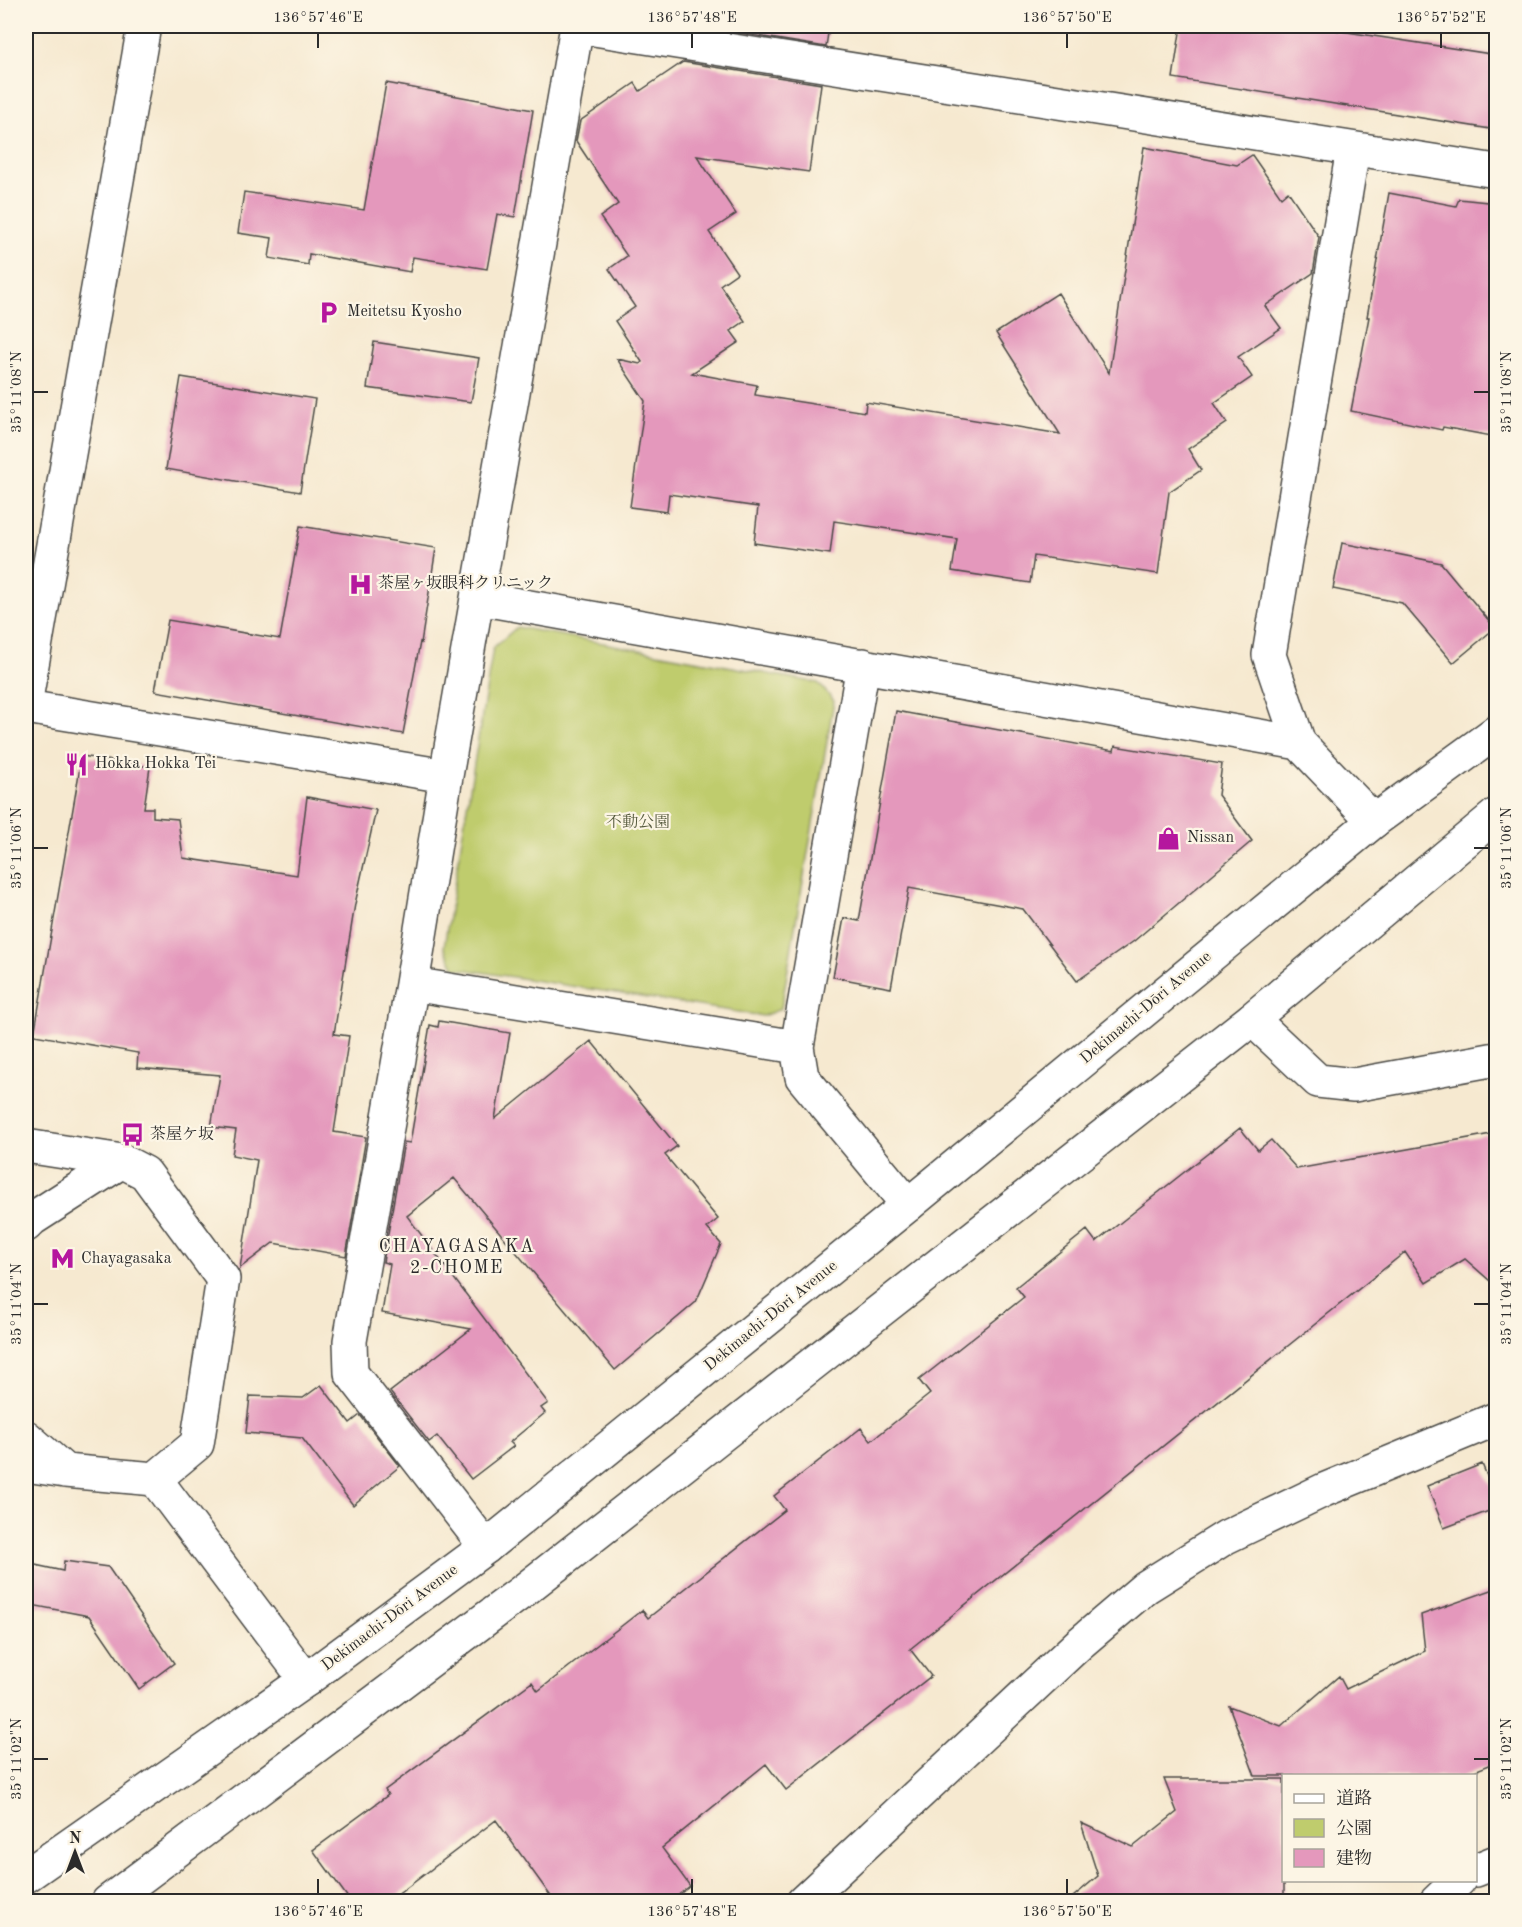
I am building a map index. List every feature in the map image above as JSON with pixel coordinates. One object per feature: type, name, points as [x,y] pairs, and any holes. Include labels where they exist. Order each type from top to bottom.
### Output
[{"type":"street","points":[[26,699],[144,26]]},
{"type":"street","points":[[486,1547],[351,1373],[350,1341],[576,26],[1497,171]]},
{"type":"street","points":[[1353,149],[1269,655],[1299,743],[1374,821]]},
{"type":"street","points":[[478,598],[1299,743]]},
{"type":"street","points":[[863,665],[797,1047],[802,1077],[908,1205]]},
{"type":"street","points":[[26,707],[446,776]]},
{"type":"street","name":"Dekimachi-Dōri Avenue","points":[[26,1876],[306,1680],[486,1547],[908,1205],[1374,821],[1497,732]]},
{"type":"street","points":[[108,1902],[523,1591],[1252,1019],[1497,814]]},
{"type":"street","points":[[412,984],[797,1047]]},
{"type":"street","points":[[1252,1019],[1318,1081],[1354,1085],[1497,1059]]},
{"type":"street","points":[[26,1146],[122,1161],[145,1173],[224,1279],[197,1444],[155,1479],[26,1466]]},
{"type":"street","points":[[26,1225],[122,1161]]},
{"type":"street","points":[[803,1902],[1079,1644],[1146,1587],[1245,1527],[1324,1490],[1497,1419]]},
{"type":"street","points":[[26,1437],[64,1471]]},
{"type":"street","points":[[155,1479],[306,1680]]},
{"type":"street","points":[[1477,1870],[1497,1862]]},
{"type":"street","points":[[1436,1902],[1458,1882]]},
{"type":"street","points":[[1468,1882],[1474,1902]]},
{"type":"green space","name":"不動公園","points":[[517,627],[818,683],[834,701],[781,1009],[763,1016],[455,968],[444,947],[493,648]]},
{"type":"building","points":[[736,26],[829,26],[826,47],[728,31]]},
{"type":"building","points":[[1181,26],[1308,26],[1497,55],[1497,130],[1173,78]]},
{"type":"building","points":[[683,62],[821,84],[809,172],[697,156],[736,214],[709,232],[737,273],[720,285],[745,321],[731,331],[739,342],[692,373],[757,385],[755,395],[865,412],[866,402],[1060,434],[996,333],[1058,293],[1109,373],[1144,147],[1237,165],[1252,155],[1281,197],[1288,191],[1319,237],[1313,273],[1265,306],[1281,328],[1238,357],[1252,377],[1214,403],[1227,423],[1188,449],[1201,470],[1169,492],[1158,574],[1034,556],[1030,583],[952,571],[957,539],[834,521],[830,554],[754,543],[758,507],[669,494],[667,512],[630,507],[645,401],[617,359],[640,364],[642,362],[615,321],[635,307],[609,269],[627,256],[600,217],[618,204],[576,141],[580,121],[635,83],[640,91]]},
{"type":"building","points":[[386,83],[533,110],[515,217],[497,214],[487,269],[413,257],[410,272],[309,254],[308,265],[269,258],[272,238],[238,233],[244,192],[364,210]]},
{"type":"building","points":[[1389,193],[1456,206],[1459,199],[1497,203],[1497,437],[1443,427],[1442,430],[1351,411]]},
{"type":"building","points":[[374,342],[479,358],[471,402],[367,388]]},
{"type":"building","points":[[181,377],[315,399],[300,492],[166,469]]},
{"type":"building","points":[[300,526],[436,548],[421,643],[403,734],[155,691],[168,620],[280,639]]},
{"type":"building","points":[[1342,543],[1441,563],[1495,628],[1453,663],[1402,603],[1333,589]]},
{"type":"building","points":[[896,711],[1114,751],[1115,746],[1222,764],[1218,795],[1252,841],[1134,941],[1077,981],[1023,909],[909,888],[891,988],[833,977],[844,918],[859,921]]},
{"type":"building","points":[[82,756],[150,767],[144,808],[153,808],[153,817],[178,819],[183,858],[297,875],[307,797],[376,810],[355,904],[334,1034],[349,1036],[334,1132],[366,1137],[346,1256],[273,1243],[240,1268],[257,1160],[232,1155],[236,1130],[211,1127],[220,1075],[137,1068],[138,1053],[34,1035]]},
{"type":"building","points":[[439,1021],[510,1033],[495,1119],[591,1041],[677,1146],[665,1155],[718,1219],[707,1228],[721,1244],[696,1302],[615,1370],[454,1178],[407,1216],[548,1403],[541,1408],[545,1413],[510,1442],[514,1446],[471,1479],[437,1436],[429,1442],[390,1392],[471,1329],[382,1313],[390,1264],[383,1262],[404,1142],[410,1143],[430,1025],[438,1027]]},
{"type":"building","points":[[1240,1128],[1258,1150],[1271,1140],[1297,1169],[1497,1133],[1497,1287],[1465,1259],[1426,1283],[1405,1252],[910,1649],[931,1676],[786,1790],[766,1764],[662,1848],[690,1886],[669,1902],[555,1902],[496,1820],[388,1902],[351,1902],[313,1850],[388,1795],[385,1790],[532,1682],[538,1691],[642,1610],[648,1618],[785,1510],[774,1496],[861,1428],[871,1441],[930,1394],[919,1380],[1024,1297],[1016,1287],[1087,1230],[1096,1242]]},
{"type":"building","points":[[321,1385],[350,1423],[360,1415],[400,1466],[353,1505],[302,1438],[246,1433],[250,1396],[303,1398]]},
{"type":"building","points":[[1482,1464],[1497,1500],[1497,1508],[1444,1528],[1427,1486]]},
{"type":"building","points":[[64,1561],[108,1567],[174,1663],[139,1689],[89,1616],[26,1604],[26,1563],[63,1571]]},
{"type":"building","points":[[1497,1588],[1497,1762],[1467,1774],[1255,1776],[1229,1706],[1281,1726],[1339,1676],[1346,1689],[1425,1651],[1421,1615]]},
{"type":"building","points":[[1164,1779],[1282,1779],[1284,1895],[1266,1902],[1067,1902],[1098,1876],[1081,1823],[1133,1847],[1177,1812]]},
{"type":"place","name":"Meitetsu Kyosho","points":[[329,312]]},
{"type":"place","name":"茶屋ヶ坂眼科クリニック","points":[[360,584]]},
{"type":"place","name":"Hokka Hokka Tei","points":[[77,764]]},
{"type":"place","name":"Nissan","points":[[1169,838]]},
{"type":"place","name":"茶屋ケ坂","points":[[132,1135]]},
{"type":"place","name":"Chayagasaka","points":[[63,1259]]},
{"type":"district","name":"CHAYAGASAKA 2-CHOME","points":[[457,1257]]}]
